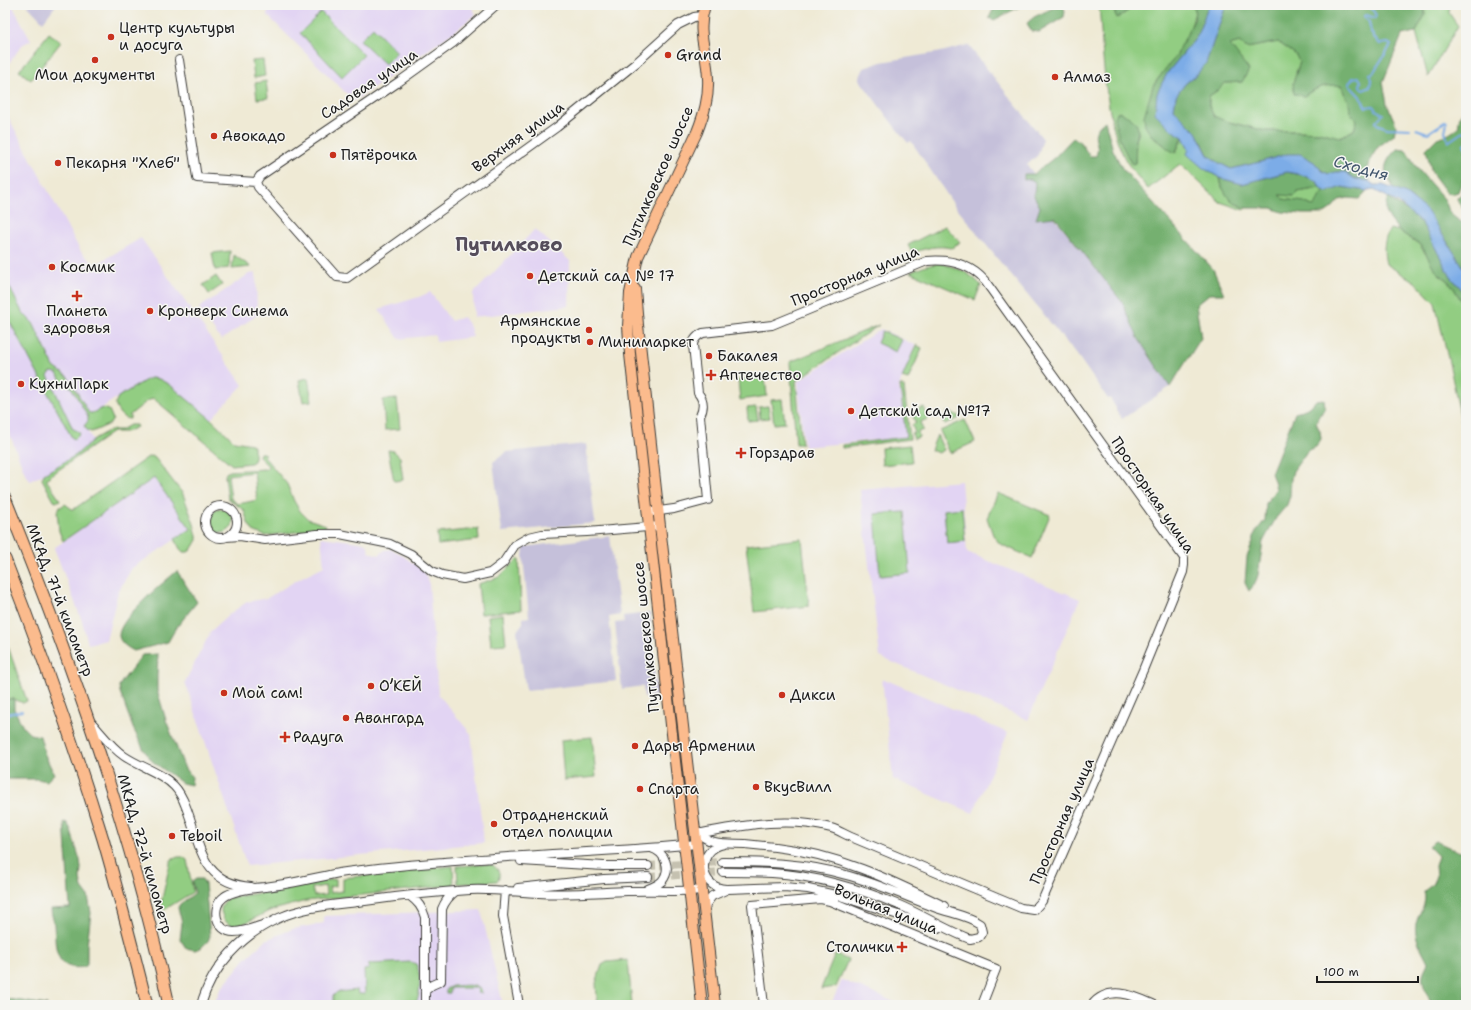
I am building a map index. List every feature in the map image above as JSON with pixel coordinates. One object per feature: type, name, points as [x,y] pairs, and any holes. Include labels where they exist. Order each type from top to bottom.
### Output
[{"type":"highway","name":"МКАД, 71-й километр","points":[[5,498],[48,608],[87,717]]},
{"type":"highway","points":[[5,559],[65,721],[102,838],[122,908],[146,1005]]},
{"type":"highway","name":"МКАД, 72-й километр","points":[[87,717],[140,888],[158,955],[169,1005]]},
{"type":"main road","name":"Путилковское шоссе","points":[[702,1005],[628,326],[630,293],[635,265],[646,237],[697,132],[705,111],[708,96],[708,77],[701,34],[701,16],[705,5]]},
{"type":"main road","name":"Путилковское шоссе","points":[[635,265],[635,294],[658,511],[697,835],[715,1005]]},
{"type":"street","name":"Садовая улица","points":[[256,182],[260,176],[452,44],[496,5]]},
{"type":"street","name":"Верхняя улица","points":[[256,182],[258,187],[337,276],[347,278],[557,127],[636,63],[678,25],[694,17],[701,16]]},
{"type":"street","points":[[179,60],[197,178],[256,182]]},
{"type":"street","name":"Просторная улица","points":[[648,512],[674,509],[708,500],[700,416],[703,409],[701,397],[698,393],[693,345],[694,340],[698,336],[703,333],[772,325],[928,261],[948,261],[967,267],[983,279],[1184,558],[1183,572],[1143,670],[1042,900],[1034,910],[1021,908],[832,828],[792,822],[750,824],[697,835]]},
{"type":"street","points":[[254,539],[243,531],[233,510],[225,505],[215,506],[207,514],[205,520],[206,527],[214,536],[220,538],[240,536],[254,539],[265,540],[332,534],[353,536],[390,544],[401,548],[412,554],[432,571],[442,575],[463,579],[490,573],[503,563],[515,545],[529,537],[542,534],[660,526]]},
{"type":"street","points":[[226,537],[232,534],[238,523]]},
{"type":"street","points":[[87,717],[111,745],[123,755],[160,775],[173,785],[181,794],[202,853],[209,867],[218,876],[224,880],[237,884],[257,887]]},
{"type":"street","points":[[648,877],[604,879],[501,890],[456,891],[319,907],[294,913],[269,923],[234,932],[223,928],[218,920],[216,910],[217,904],[226,895],[257,887],[271,886],[344,873],[445,862],[684,845],[697,835],[710,841],[727,844],[807,851],[852,864],[882,876],[980,924],[982,932],[976,939],[968,938],[840,896],[808,889],[784,887],[718,888],[710,882],[705,874],[704,865],[706,856],[713,849],[717,846],[727,844]]},
{"type":"street","points":[[643,891],[661,882],[667,870],[661,853],[656,849],[649,847]]},
{"type":"street","points":[[491,859],[604,866],[648,866]]},
{"type":"street","points":[[722,862],[772,862],[813,867],[844,874],[874,883],[946,912],[970,919]]},
{"type":"street","points":[[723,872],[773,873],[810,878],[841,885],[870,893],[968,938]]},
{"type":"street","points":[[705,910],[706,904],[712,896],[728,889]]},
{"type":"street","points":[[501,890],[540,893],[702,890]]},
{"type":"street","points":[[501,890],[503,916],[519,1005]]},
{"type":"street","points":[[425,991],[432,985],[441,981],[442,909],[444,903],[456,891]]},
{"type":"street","points":[[410,896],[417,901],[425,917],[425,1005]]},
{"type":"street","name":"Вольная улица","points":[[764,1005],[752,905],[821,899],[830,900],[996,969],[982,1005]]},
{"type":"street","points":[[200,1005],[208,986],[221,964],[242,942],[269,923]]},
{"type":"street","points":[[1092,1005],[1102,996],[1110,993],[1117,993],[1155,1005]]},
{"type":"shaded area","points":[[5,5],[12,5],[31,40],[22,45],[5,69]]},
{"type":"shaded area","points":[[27,5],[56,5],[43,22]]},
{"type":"shaded area","points":[[269,5],[476,5],[472,8],[476,14],[454,32],[354,101],[267,15]]},
{"type":"shaded area","points":[[968,45],[1043,139],[1038,155],[1027,165],[1034,174],[1024,174],[1035,182],[1034,196],[1040,207],[1036,219],[1054,217],[1122,302],[1138,338],[1170,387],[1122,419],[1116,411],[1116,408],[1110,398],[1108,399],[1077,355],[954,205],[911,141],[908,143],[859,79],[864,68],[881,62],[941,52]]},
{"type":"shaded area","points":[[5,111],[81,252],[95,265],[141,238],[243,385],[211,419],[167,383],[159,379],[151,378],[94,413],[84,426],[93,440],[76,455],[30,481],[24,471],[5,422]]},
{"type":"shaded area","name":"Детский сад № 17","points":[[535,229],[570,261],[569,306],[474,317],[473,293]]},
{"type":"shaded area","points":[[256,273],[257,315],[221,340],[199,308],[249,274]]},
{"type":"shaded area","points":[[430,292],[451,321],[463,317],[470,327],[473,337],[436,342],[435,335],[399,339],[379,309],[419,297]]},
{"type":"shaded area","name":"Детский сад №17","points":[[881,329],[915,345],[899,386],[906,437],[804,447],[798,381]]},
{"type":"shaded area","points":[[586,444],[595,523],[502,532],[493,462],[507,452]]},
{"type":"shaded area","points":[[154,478],[191,529],[132,568],[118,592],[106,640],[88,644],[82,621],[54,548]]},
{"type":"shaded area","points":[[961,481],[967,552],[1080,599],[1028,720],[880,657],[860,490]]},
{"type":"shaded area","points":[[610,536],[620,615],[609,617],[616,681],[526,691],[517,631],[523,623],[523,618],[529,617],[523,557],[524,547]]},
{"type":"shaded area","points":[[321,537],[366,543],[369,552],[379,555],[385,550],[391,549],[424,571],[429,584],[438,694],[471,734],[484,843],[247,866],[185,682],[211,631],[231,613],[247,602],[267,598],[324,566]]},
{"type":"shaded area","points":[[650,613],[651,624],[649,624],[657,695],[644,697],[643,686],[622,689],[615,623],[624,622],[623,616]]},
{"type":"shaded area","points":[[882,678],[1008,733],[973,813],[893,779]]},
{"type":"shaded area","points":[[481,910],[503,1005],[213,1005],[221,988],[246,958],[266,940],[293,929],[324,923],[324,916]]},
{"type":"shaded area","points":[[842,980],[901,1005],[813,1005],[832,1002]]},
{"type":"green space","points":[[1003,5],[1023,5],[994,20],[989,18],[993,10]]},
{"type":"green space","points":[[1099,5],[1111,5],[1118,18],[1136,5],[1191,5],[1195,9],[1188,35],[1181,48],[1173,62],[1154,85],[1150,103],[1151,135],[1176,152],[1183,137],[1189,149],[1203,168],[1220,178],[1222,187],[1234,203],[1246,208],[1244,210],[1220,202],[1180,164],[1148,189],[1132,170],[1117,141],[1108,103],[1103,62]],"holes":[[[1119,111],[1139,133],[1136,140],[1135,163],[1132,164],[1117,129]]]},
{"type":"green space","points":[[1111,5],[1136,5],[1117,18]]},
{"type":"green space","points":[[1191,5],[1209,5],[1196,38],[1168,72],[1173,131],[1183,137],[1175,153],[1151,135],[1145,126],[1144,116],[1153,86],[1175,58],[1194,20],[1195,10]]},
{"type":"green space","points":[[1226,5],[1424,5],[1425,15],[1416,32],[1402,35],[1383,82],[1387,104],[1396,125],[1394,135],[1378,147],[1371,158],[1368,169],[1369,181],[1355,179],[1345,172],[1328,174],[1321,170],[1314,162],[1287,154],[1231,169],[1208,155],[1202,142],[1190,126],[1174,109],[1176,96],[1185,84],[1198,73],[1212,46]],"holes":[[[1239,42],[1247,48],[1278,42],[1295,54],[1300,62],[1293,83],[1294,94],[1304,96],[1322,87],[1332,85],[1342,86],[1349,101],[1350,112],[1357,120],[1354,130],[1340,137],[1319,132],[1266,131],[1225,121],[1214,116],[1209,106],[1209,96],[1225,83],[1242,82],[1249,70],[1230,45]]]},
{"type":"green space","points":[[1424,5],[1450,5],[1449,13],[1458,26],[1428,77],[1416,32],[1425,15]]},
{"type":"green space","points":[[1057,6],[1063,6],[1065,11],[1064,17],[1039,32],[1031,31],[1027,23],[1034,17]]},
{"type":"green space","points":[[321,12],[364,55],[342,77],[300,33]]},
{"type":"green space","points":[[373,27],[397,52],[385,64],[360,40]]},
{"type":"green space","points":[[49,33],[61,42],[31,80],[19,71]]},
{"type":"green space","points":[[1239,42],[1247,48],[1278,42],[1295,54],[1300,62],[1296,72],[1304,96],[1322,87],[1332,85],[1342,86],[1349,101],[1350,112],[1357,120],[1354,130],[1340,137],[1319,132],[1266,131],[1225,121],[1213,116],[1209,106],[1209,96],[1225,83],[1242,82],[1236,54],[1230,45]]},
{"type":"green space","points":[[263,60],[265,76],[254,78],[252,61]]},
{"type":"green space","points":[[266,81],[268,98],[257,99],[255,83]]},
{"type":"green space","points":[[1466,108],[1466,171],[1458,192],[1451,194],[1446,192],[1432,173],[1426,149],[1437,138],[1449,134],[1458,128],[1460,115]]},
{"type":"green space","points":[[1119,111],[1135,122],[1138,127],[1135,163],[1132,164],[1123,147],[1115,123],[1114,117]]},
{"type":"green space","points":[[1105,121],[1113,150],[1122,168],[1213,269],[1224,294],[1209,294],[1196,305],[1201,338],[1170,387],[1138,338],[1122,302],[1055,217],[1036,219],[1040,207],[1034,196],[1035,182],[1030,179],[1024,180],[1024,174],[1034,174],[1055,157],[1073,138],[1081,143],[1090,156],[1096,156],[1097,146],[1095,134],[1099,126]]},
{"type":"green space","points":[[1397,149],[1405,150],[1408,153],[1417,168],[1445,200],[1449,211],[1454,217],[1466,225],[1466,271],[1436,225],[1423,209],[1410,197],[1394,189],[1385,170],[1390,157]]},
{"type":"green space","points":[[1287,172],[1302,175],[1317,181],[1320,188],[1298,192],[1294,196],[1279,195],[1283,199],[1304,202],[1314,207],[1320,196],[1330,189],[1349,188],[1367,191],[1359,199],[1348,198],[1339,200],[1332,208],[1323,214],[1303,214],[1282,212],[1272,208],[1246,208],[1234,203],[1227,196],[1222,187],[1220,178],[1242,184]]},
{"type":"green space","points":[[1320,188],[1327,192],[1314,207],[1304,202],[1283,199],[1278,195],[1294,196],[1298,192]]},
{"type":"green space","points":[[1466,189],[1466,209],[1460,205],[1457,198]]},
{"type":"green space","points":[[1388,198],[1411,213],[1422,223],[1451,277],[1466,294],[1466,309],[1452,285],[1435,270],[1419,244],[1399,231],[1390,219],[1386,212]]},
{"type":"green space","points":[[945,226],[960,242],[952,248],[932,248],[912,253],[908,245]]},
{"type":"green space","points":[[1390,229],[1399,231],[1419,244],[1440,275],[1452,285],[1466,309],[1466,444],[1435,303],[1415,282],[1386,264],[1384,246]]},
{"type":"green space","points":[[230,251],[229,268],[215,270],[212,253]]},
{"type":"green space","points":[[234,255],[251,267],[232,269]]},
{"type":"green space","points":[[939,263],[962,271],[971,276],[981,285],[975,300],[910,272]]},
{"type":"green space","points":[[216,276],[222,285],[209,294],[203,285]]},
{"type":"green space","points":[[8,284],[22,312],[33,323],[54,367],[68,377],[89,413],[103,408],[109,410],[113,419],[110,424],[92,432],[88,431],[84,426],[88,421],[88,417],[71,387],[62,383],[57,373],[51,372],[48,376],[73,429],[78,431],[80,434],[75,439],[72,438],[5,313],[5,285]]},
{"type":"green space","points":[[879,325],[796,381],[802,444],[796,444],[790,362]]},
{"type":"green space","points":[[882,331],[902,340],[896,352],[877,343]]},
{"type":"green space","points":[[916,345],[922,348],[908,380],[902,378]]},
{"type":"green space","points":[[765,377],[767,396],[740,400],[738,380]]},
{"type":"green space","points":[[151,378],[159,379],[170,385],[211,419],[234,441],[252,444],[254,447],[254,461],[251,463],[232,465],[153,398],[130,415],[130,419],[122,416],[115,404],[118,397]]},
{"type":"green space","points":[[308,378],[312,401],[303,402],[299,380]]},
{"type":"green space","points":[[900,385],[904,387],[910,439],[842,448],[842,445],[906,437]]},
{"type":"green space","points":[[397,399],[400,429],[385,430],[383,400]]},
{"type":"green space","points":[[782,399],[785,423],[774,424],[771,400]]},
{"type":"green space","points":[[1324,399],[1325,407],[1316,423],[1320,431],[1321,439],[1316,447],[1308,450],[1293,471],[1290,496],[1287,505],[1276,518],[1263,542],[1258,575],[1255,584],[1249,591],[1245,583],[1247,557],[1255,533],[1265,520],[1266,503],[1276,489],[1271,473],[1295,413],[1310,407],[1316,400]]},
{"type":"green space","points":[[768,406],[770,418],[760,419],[759,407]]},
{"type":"green space","points":[[756,407],[758,420],[748,421],[747,408]]},
{"type":"green space","points":[[924,407],[928,419],[920,422],[923,430],[918,432],[919,437],[914,439],[912,434],[915,433],[912,425],[916,423],[911,412]]},
{"type":"green space","points":[[948,411],[959,416],[958,419],[945,424],[943,423]]},
{"type":"green space","points":[[965,420],[975,442],[950,453],[940,431]]},
{"type":"green space","points":[[130,425],[136,425],[137,427],[126,432],[113,432],[47,478],[47,481],[60,500],[56,502],[54,501],[42,479],[44,474],[76,455],[94,439],[110,430],[121,430]]},
{"type":"green space","points":[[937,435],[944,450],[938,453],[931,450]]},
{"type":"green space","points":[[910,445],[912,462],[882,465],[881,448]]},
{"type":"green space","points":[[388,450],[394,451],[400,457],[403,480],[394,481]]},
{"type":"green space","points":[[260,453],[264,453],[265,458],[287,484],[300,511],[308,519],[326,525],[325,528],[265,536],[253,531],[248,523],[244,510],[228,499],[225,476],[229,471],[266,469],[268,466],[259,456]],"holes":[[[254,472],[257,500],[238,504],[231,499],[228,475]]]},
{"type":"green space","points":[[152,456],[183,494],[197,536],[197,540],[191,550],[188,552],[183,552],[175,539],[191,529],[154,478],[63,541],[59,531],[57,511],[59,508],[65,504],[74,509],[148,457]]},
{"type":"green space","points":[[998,493],[1050,515],[1032,558],[1000,544],[993,535],[987,518]]},
{"type":"green space","points":[[962,508],[965,541],[947,543],[944,510]]},
{"type":"green space","points":[[221,509],[230,512],[233,521],[230,530],[221,533],[212,530],[209,521],[212,512]]},
{"type":"green space","points":[[905,512],[910,573],[880,576],[875,514]]},
{"type":"green space","points":[[478,529],[479,540],[438,545],[437,533]]},
{"type":"green space","points":[[802,539],[809,606],[754,612],[746,545]]},
{"type":"green space","points":[[519,558],[521,610],[481,614],[478,584],[499,577]]},
{"type":"green space","points":[[177,571],[197,602],[176,628],[168,642],[134,651],[120,639],[119,636],[121,629],[133,611]]},
{"type":"green space","points":[[503,614],[506,644],[491,645],[488,616]]},
{"type":"green space","points":[[5,638],[27,701],[23,703],[14,699],[5,699]]},
{"type":"green space","points":[[158,654],[157,690],[166,720],[185,769],[192,777],[191,785],[182,783],[152,761],[144,750],[133,728],[120,692],[119,686],[142,655]]},
{"type":"green space","points":[[5,699],[14,699],[14,709],[23,727],[30,734],[40,736],[45,755],[54,774],[47,781],[37,779],[5,779]]},
{"type":"green space","points":[[592,737],[596,777],[564,780],[561,740]]},
{"type":"green space","points":[[64,822],[67,823],[70,828],[80,860],[80,878],[82,888],[88,896],[91,913],[87,945],[87,964],[85,967],[75,968],[67,966],[62,962],[55,942],[54,923],[51,909],[70,908]]},
{"type":"green space","points":[[1435,841],[1460,852],[1466,851],[1466,1005],[1432,1005],[1423,982],[1423,974],[1428,962],[1419,944],[1415,929],[1417,919],[1425,900],[1424,891],[1432,885],[1436,876],[1435,866],[1438,856],[1428,846]]},
{"type":"green space","points":[[183,857],[187,860],[193,892],[162,911],[160,908],[170,863],[172,859]]},
{"type":"green space","points":[[488,864],[494,866],[498,870],[499,878],[497,881],[458,884],[457,866]]},
{"type":"green space","points":[[453,866],[454,885],[306,901],[269,911],[243,924],[235,926],[230,925],[224,920],[221,911],[222,905],[227,898],[287,889],[305,884],[336,879],[336,886],[329,887],[330,893],[343,891],[343,878]],"holes":[[[325,886],[326,895],[314,896],[312,888]]]},
{"type":"green space","points":[[196,879],[202,879],[205,884],[210,936],[208,941],[201,948],[195,950],[186,948],[180,939],[182,923],[178,908],[180,904],[195,893],[192,882]]},
{"type":"green space","points":[[835,954],[848,960],[836,987],[821,989]]},
{"type":"green space","points":[[628,960],[632,1005],[595,1005],[597,998],[596,983],[602,965],[607,962]]},
{"type":"green space","points":[[411,962],[416,964],[418,967],[420,977],[420,989],[416,1002],[333,1005],[333,996],[337,992],[357,990],[358,994],[365,994],[364,970],[369,969],[369,964]]},
{"type":"green space","points":[[452,986],[473,986],[477,987],[480,989],[482,993],[478,993],[478,988],[450,988],[450,993],[446,993],[446,989]]},
{"type":"green space","points":[[5,999],[8,999],[48,1005],[5,1005]]},
{"type":"water","points":[[1209,5],[1226,5],[1206,63],[1198,73],[1185,84],[1176,96],[1174,109],[1196,132],[1208,155],[1231,169],[1287,154],[1300,154],[1314,162],[1321,170],[1328,174],[1345,172],[1355,179],[1369,181],[1374,185],[1383,185],[1406,194],[1427,211],[1466,271],[1466,294],[1451,277],[1422,223],[1399,203],[1374,190],[1367,191],[1342,187],[1327,192],[1320,188],[1317,181],[1302,175],[1287,172],[1242,184],[1220,178],[1203,168],[1187,154],[1189,149],[1183,137],[1173,131],[1155,113],[1157,94],[1168,72],[1196,38]]},
{"type":"waterway","points":[[1363,5],[1368,5]]},
{"type":"waterway","points":[[1369,5],[1376,15],[1375,18],[1366,15],[1364,16],[1369,22],[1371,33],[1380,44],[1388,43],[1391,45],[1373,73],[1370,74],[1370,87],[1363,90],[1360,86],[1361,81],[1358,77],[1353,78],[1349,83],[1362,99],[1366,107],[1373,106],[1376,110],[1383,114],[1376,122],[1377,124],[1387,128],[1410,129]]},
{"type":"waterway","points":[[1416,129],[1428,133],[1446,121],[1445,131],[1448,142],[1464,131],[1466,132]]},
{"type":"waterway","points":[[1466,143],[1464,144],[1466,148]]},
{"type":"waterway","points":[[5,714],[22,711]]},
{"type":"tunnel","points":[[648,866],[722,862]]},
{"type":"tunnel","points":[[648,877],[723,872]]},
{"type":"place","name":"Центр культуры и досуга","points":[[111,37]]},
{"type":"place","name":"Grand","points":[[668,55]]},
{"type":"place","name":"Мои документы","points":[[95,60]]},
{"type":"place","name":"Алмаз","points":[[1055,77]]},
{"type":"place","name":"Авокадо","points":[[214,136]]},
{"type":"place","name":"Пятёрочка","points":[[333,155]]},
{"type":"place","name":"Пекарня \"Хлеб\"","points":[[58,163]]},
{"type":"place","name":"Космик","points":[[52,267]]},
{"type":"place","name":"Детский сад № 17","points":[[530,276]]},
{"type":"place","name":"Планета здоровья","points":[[77,296]]},
{"type":"place","name":"Кронверк Синема","points":[[150,311]]},
{"type":"place","name":"Армянские продукты","points":[[589,330]]},
{"type":"place","name":"Минимаркет","points":[[590,342]]},
{"type":"place","name":"Бакалея","points":[[709,356]]},
{"type":"place","name":"Аптечество","points":[[711,375]]},
{"type":"place","name":"КухниПарк","points":[[21,384]]},
{"type":"place","name":"Детский сад №17","points":[[851,411]]},
{"type":"place","name":"Горздрав","points":[[741,453]]},
{"type":"place","name":"О’КЕЙ","points":[[371,686]]},
{"type":"place","name":"Мой сам!","points":[[224,693]]},
{"type":"place","name":"Дикси","points":[[782,695]]},
{"type":"place","name":"Авангард","points":[[346,718]]},
{"type":"place","name":"Радуга","points":[[285,737]]},
{"type":"place","name":"Дары Армении","points":[[635,746]]},
{"type":"place","name":"ВкусВилл","points":[[756,787]]},
{"type":"place","name":"Спарта","points":[[640,789]]},
{"type":"place","name":"Отрадненский отдел полиции","points":[[494,824]]},
{"type":"place","name":"Teboil","points":[[172,836]]},
{"type":"place","name":"Столички","points":[[902,947]]},
{"type":"district","name":"Путилково","points":[[509,244]]},
{"type":"water label","name":"Сходня","points":[[1361,168]]}]
